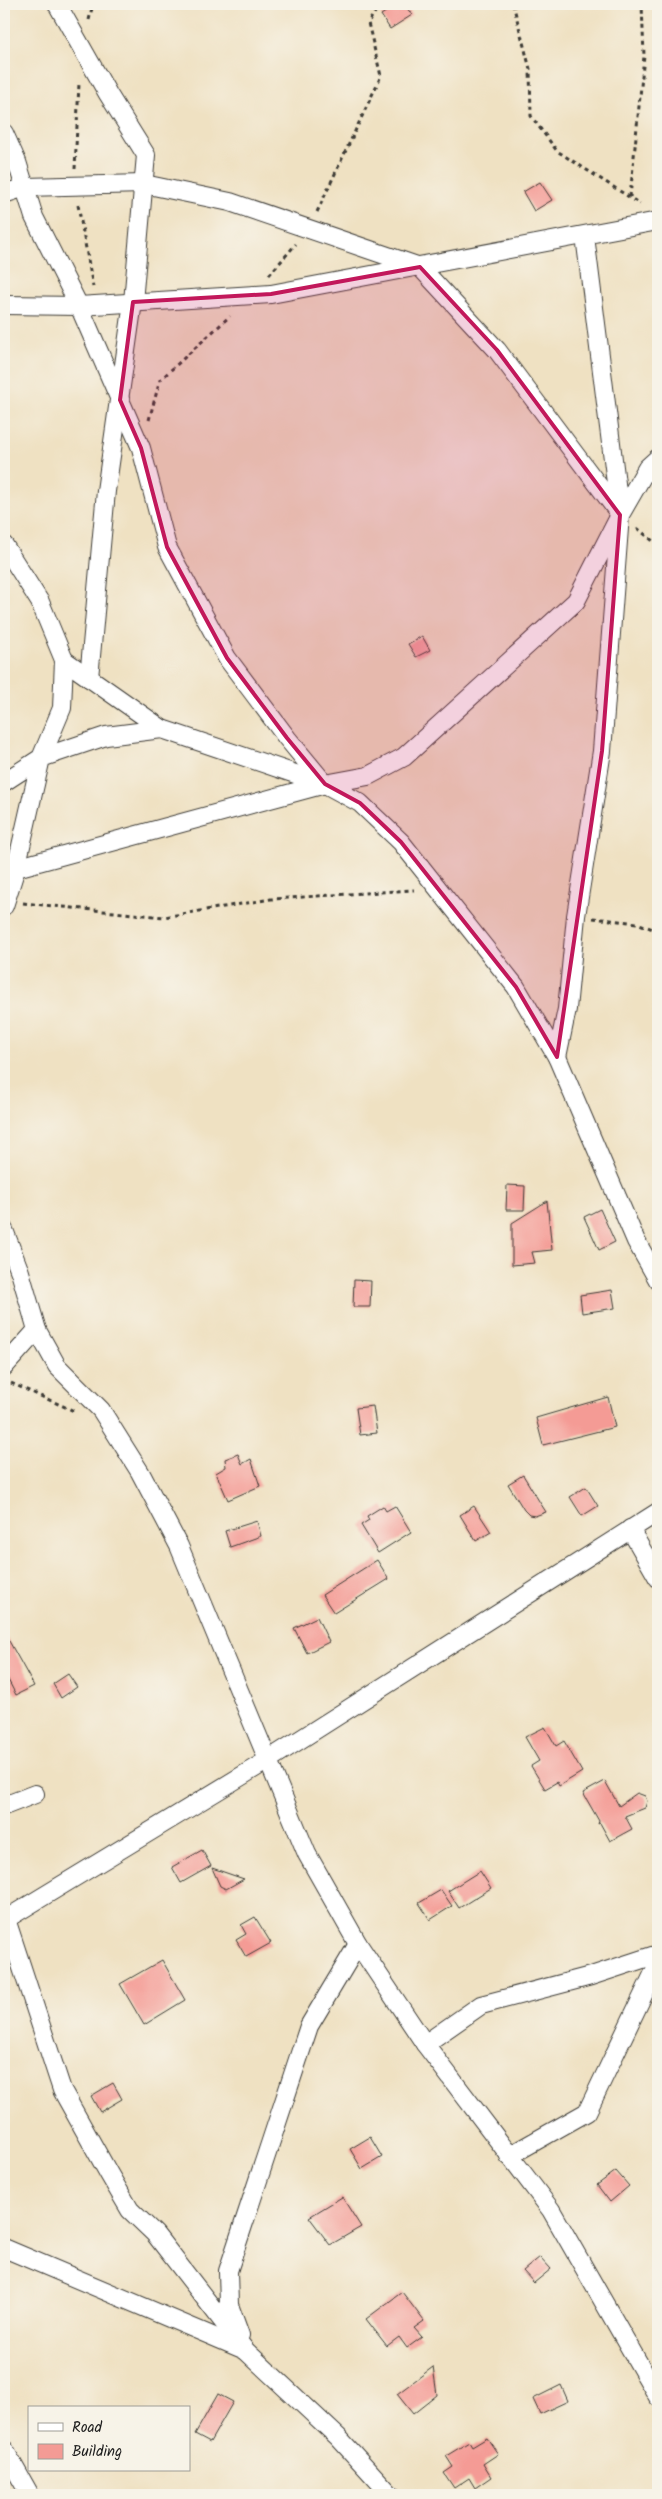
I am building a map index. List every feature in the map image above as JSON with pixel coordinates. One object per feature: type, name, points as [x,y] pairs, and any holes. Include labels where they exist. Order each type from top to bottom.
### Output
[{"type":"street","points":[[57,4],[146,155],[133,302],[106,491],[89,678]]},
{"type":"street","points":[[4,133],[17,162],[34,216],[88,305],[120,400],[141,448],[167,548],[227,658],[325,784]]},
{"type":"street","points":[[4,194],[25,187],[144,184],[230,202],[420,266],[497,350],[620,515]]},
{"type":"street","points":[[4,305],[88,305],[271,294],[658,221]]},
{"type":"street","points":[[557,1057],[567,1009],[576,916],[602,752],[620,515],[585,236]]},
{"type":"street","points":[[16,868],[325,784],[368,776],[404,757],[576,601],[620,515],[647,468],[658,458]]},
{"type":"street","points":[[4,546],[40,602],[64,660],[62,708],[41,758],[16,868],[5,904]]},
{"type":"street","points":[[64,660],[162,729],[325,784],[360,803],[401,842],[516,987],[557,1057],[636,1241],[658,1280]]},
{"type":"street","points":[[4,782],[41,758],[106,736],[162,729]]},
{"type":"street","points":[[4,1230],[20,1272],[37,1330],[57,1366],[100,1410],[140,1472],[179,1546],[307,1854],[358,1944],[425,2044],[551,2210],[658,2396]]},
{"type":"street","points":[[4,1367],[37,1330]]},
{"type":"street","points":[[391,2495],[338,2437],[245,2350],[155,2234],[130,2210],[62,2090],[5,1921],[268,1760],[658,1512]]},
{"type":"street","points":[[630,1529],[658,1578]]},
{"type":"street","points":[[4,1806],[35,1794]]},
{"type":"street","points":[[245,2350],[229,2305],[228,2271],[308,2026],[358,1944]]},
{"type":"street","points":[[425,2044],[481,2005],[590,1976],[658,1954]]},
{"type":"street","points":[[509,2156],[587,2112],[658,1964]]},
{"type":"street","points":[[4,2248],[245,2350]]},
{"type":"street","points":[[4,2449],[30,2495]]},
{"type":"path","points":[[81,46],[93,4]]},
{"type":"path","points":[[513,4],[530,69],[531,116],[557,151],[644,207]]},
{"type":"path","points":[[630,198],[644,56],[642,4]]},
{"type":"path","points":[[80,76],[74,186],[88,305]]},
{"type":"path","points":[[5,904],[164,917],[271,899],[437,888]]},
{"type":"path","points":[[576,916],[637,923],[658,931]]},
{"type":"path","points":[[4,1380],[77,1412]]},
{"type":"highlighted area","points":[[420,267],[497,350],[620,515],[602,751],[557,1057],[516,987],[401,842],[360,803],[325,784],[287,738],[227,658],[167,547],[141,448],[120,400],[133,302],[271,294]]},
{"type":"building","points":[[398,4],[404,4],[412,15],[390,29],[381,15]]},
{"type":"building","points":[[540,182],[552,200],[534,211],[523,192]]},
{"type":"building","points":[[422,636],[430,650],[416,657],[408,644]]},
{"type":"building","points":[[507,1185],[525,1186],[524,1210],[506,1210]]},
{"type":"building","points":[[547,1201],[552,1250],[532,1252],[535,1263],[512,1265],[512,1223]]},
{"type":"building","points":[[600,1209],[615,1242],[599,1250],[584,1217]]},
{"type":"building","points":[[354,1280],[371,1281],[370,1307],[353,1307]]},
{"type":"building","points":[[612,1290],[615,1308],[582,1313],[580,1295]]},
{"type":"building","points":[[608,1397],[615,1427],[543,1445],[536,1418]]},
{"type":"building","points":[[373,1406],[377,1433],[360,1435],[356,1408]]},
{"type":"building","points":[[238,1454],[242,1464],[251,1459],[260,1486],[228,1500],[216,1473],[226,1467],[225,1459]]},
{"type":"building","points":[[523,1475],[546,1512],[535,1516],[529,1515],[524,1510],[508,1484]]},
{"type":"building","points":[[586,1487],[598,1506],[582,1516],[570,1497]]},
{"type":"building","points":[[383,1506],[386,1511],[395,1506],[411,1532],[378,1553],[361,1525],[369,1520],[367,1516]]},
{"type":"building","points":[[474,1506],[491,1532],[476,1541],[460,1515]]},
{"type":"building","points":[[257,1521],[261,1536],[230,1547],[225,1531]]},
{"type":"building","points":[[377,1560],[389,1579],[334,1613],[322,1595]]},
{"type":"building","points":[[317,1617],[329,1642],[307,1653],[294,1628]]},
{"type":"building","points":[[4,1632],[34,1686],[16,1695],[4,1672]]},
{"type":"building","points":[[68,1674],[77,1687],[61,1698],[53,1684]]},
{"type":"building","points":[[545,1727],[556,1746],[564,1741],[582,1772],[559,1786],[557,1782],[545,1789],[531,1766],[539,1761],[525,1737]]},
{"type":"building","points":[[605,1781],[619,1806],[637,1793],[645,1796],[647,1801],[645,1808],[625,1816],[632,1829],[610,1841],[600,1823],[598,1824],[599,1821],[583,1793]]},
{"type":"building","points":[[202,1850],[211,1866],[181,1883],[172,1867]]},
{"type":"building","points":[[212,1868],[244,1879],[226,1889],[220,1886]]},
{"type":"building","points":[[480,1871],[491,1888],[459,1908],[448,1891]]},
{"type":"building","points":[[441,1890],[452,1906],[430,1920],[419,1903]]},
{"type":"building","points":[[255,1917],[271,1943],[246,1957],[236,1940],[246,1934],[241,1925]]},
{"type":"building","points":[[162,1960],[185,2000],[144,2025],[120,1984]]},
{"type":"building","points":[[113,2083],[122,2099],[100,2112],[91,2096]]},
{"type":"building","points":[[370,2137],[382,2157],[362,2169],[350,2149]]},
{"type":"building","points":[[616,2171],[629,2186],[610,2202],[597,2185]]},
{"type":"building","points":[[342,2197],[361,2227],[330,2245],[309,2217]]},
{"type":"building","points":[[540,2257],[551,2269],[534,2283],[523,2271]]},
{"type":"building","points":[[402,2292],[424,2321],[414,2328],[422,2337],[407,2348],[399,2337],[387,2346],[366,2319]]},
{"type":"building","points":[[433,2367],[437,2395],[413,2414],[397,2394]]},
{"type":"building","points":[[561,2385],[568,2401],[540,2414],[533,2399]]},
{"type":"building","points":[[218,2394],[233,2402],[210,2442],[195,2434]]},
{"type":"building","points":[[487,2438],[498,2454],[483,2464],[491,2477],[475,2488],[469,2478],[454,2488],[444,2473],[453,2467],[446,2456],[469,2442],[472,2447]]}]
